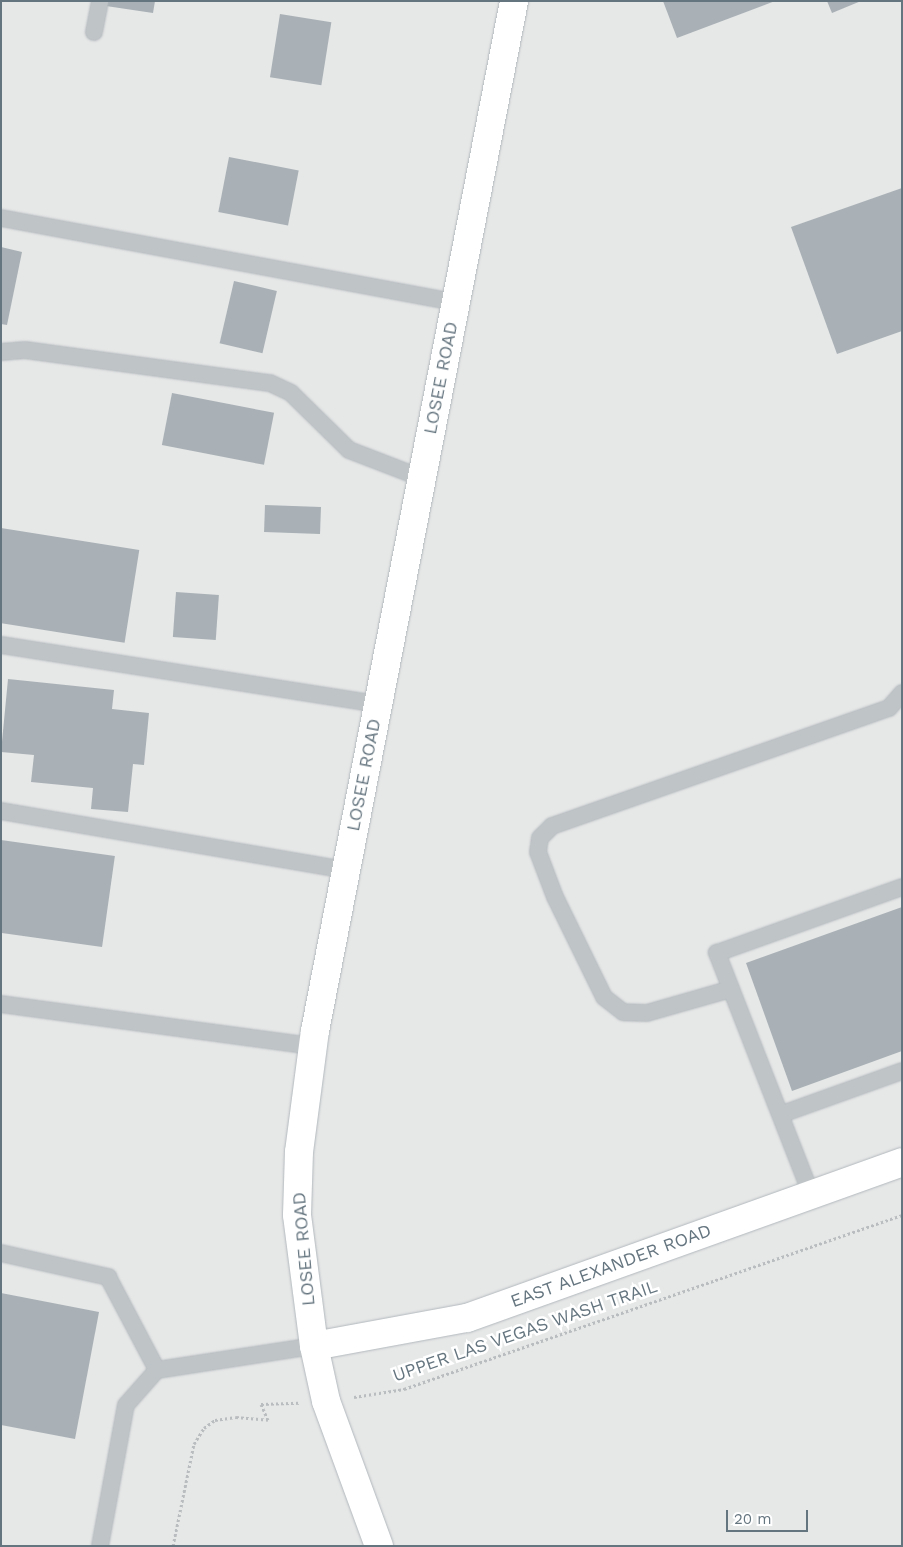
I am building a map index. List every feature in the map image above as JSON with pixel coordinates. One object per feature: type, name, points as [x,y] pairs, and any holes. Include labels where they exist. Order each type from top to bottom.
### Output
[{"type":"main road","name":"LOSEE ROAD","points":[[379,1546],[326,1401],[314,1346],[297,1215],[299,1152],[313,1046],[514,1]]},
{"type":"main road","name":"EAST ALEXANDER ROAD","points":[[314,1346],[467,1318],[902,1162]]},
{"type":"lane","points":[[94,32],[100,1]]},
{"type":"lane","points":[[1,218],[456,302]]},
{"type":"lane","points":[[1,352],[25,350],[270,382],[291,393],[349,450],[422,478]]},
{"type":"lane","points":[[1,645],[378,704]]},
{"type":"lane","points":[[731,989],[647,1013],[624,1012],[604,997],[555,897],[538,852],[540,838],[552,826],[888,708],[902,693]]},
{"type":"lane","points":[[1,811],[346,870]]},
{"type":"lane","points":[[811,1194],[782,1114],[717,953],[902,887]]},
{"type":"lane","points":[[1,1004],[313,1046]]},
{"type":"lane","points":[[782,1114],[902,1071]]},
{"type":"lane","points":[[1,1253],[108,1277],[157,1370]]},
{"type":"lane","points":[[100,1546],[126,1405],[157,1370],[314,1346]]},
{"type":"path","name":"UPPER LAS VEGAS WASH TRAIL","points":[[173,1546],[194,1444],[204,1428],[215,1420],[236,1417],[268,1420],[261,1404],[326,1401],[404,1389],[902,1215]]},
{"type":"shaded area","points":[[1,1],[902,1],[902,1546],[1,1546]]},
{"type":"building","points":[[107,1],[155,1],[153,13],[106,6]]},
{"type":"building","points":[[663,1],[775,1],[677,38]]},
{"type":"building","points":[[827,1],[861,1],[832,13]]},
{"type":"building","points":[[280,14],[331,22],[321,85],[270,77]]},
{"type":"building","points":[[229,157],[299,171],[288,226],[218,212]]},
{"type":"building","points":[[902,188],[902,331],[837,354],[791,227]]},
{"type":"building","points":[[1,247],[22,252],[7,325],[1,324]]},
{"type":"building","points":[[234,281],[277,291],[262,353],[220,343]]},
{"type":"building","points":[[172,393],[274,413],[264,465],[162,445]]},
{"type":"building","points":[[265,505],[321,507],[320,534],[264,532]]},
{"type":"building","points":[[1,528],[139,550],[125,643],[1,623]]},
{"type":"building","points":[[176,592],[219,595],[216,640],[173,637]]},
{"type":"building","points":[[8,679],[114,690],[112,709],[149,713],[144,765],[133,764],[128,812],[91,809],[93,788],[31,782],[34,755],[1,752]]},
{"type":"building","points":[[1,840],[115,856],[102,947],[1,933]]},
{"type":"building","points":[[902,907],[902,1051],[792,1091],[746,963]]},
{"type":"building","points":[[1,1293],[99,1312],[75,1439],[1,1425]]}]
